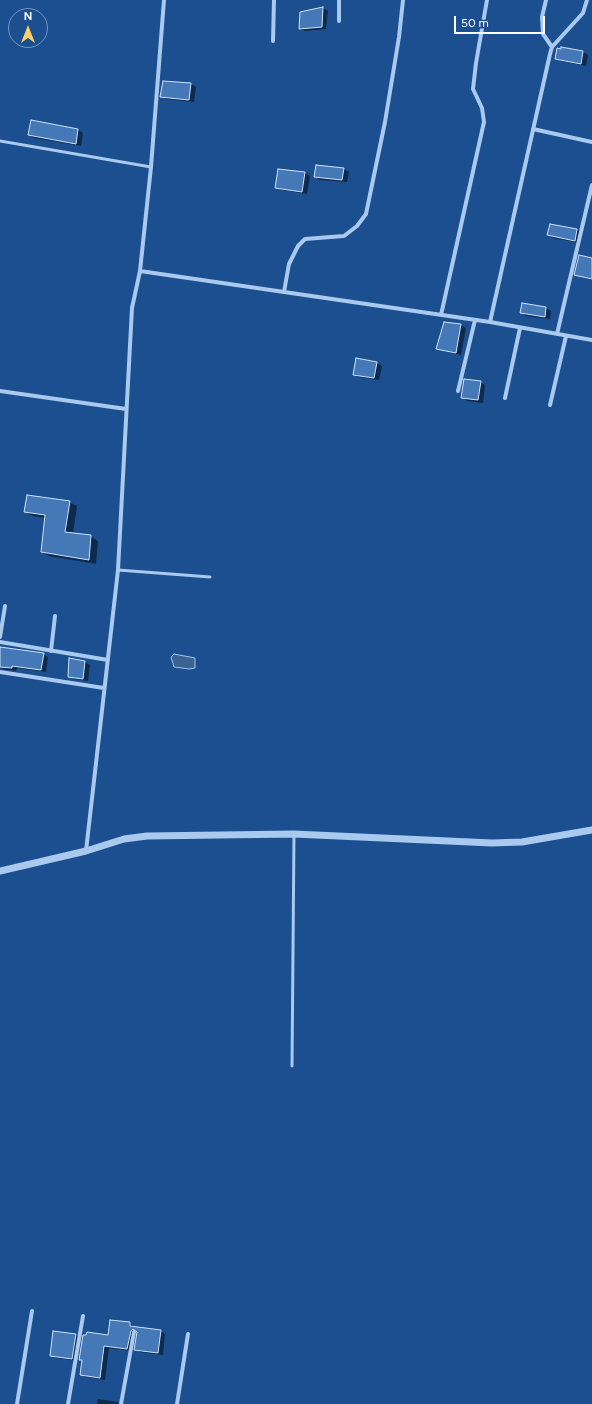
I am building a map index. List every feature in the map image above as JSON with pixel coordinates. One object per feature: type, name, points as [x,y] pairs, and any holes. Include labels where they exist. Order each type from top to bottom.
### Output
[{"type":"street","points":[[86,851],[118,570],[132,308],[140,271],[152,167],[164,0]]},
{"type":"street","points":[[273,41],[274,0]]},
{"type":"street","points":[[339,0],[339,21]]},
{"type":"street","points":[[284,292],[289,264],[298,246],[304,239],[344,236],[357,226],[366,214],[385,122],[399,37],[403,0]]},
{"type":"street","points":[[441,315],[484,122],[482,108],[473,89],[487,0]]},
{"type":"street","points":[[546,0],[542,17],[543,34],[552,47]]},
{"type":"street","points":[[490,322],[552,47],[583,13],[587,0]]},
{"type":"street","points":[[533,129],[592,142]]},
{"type":"street","points":[[557,334],[592,185]]},
{"type":"street","points":[[140,271],[490,322],[592,340]]},
{"type":"street","points":[[458,391],[475,320]]},
{"type":"street","points":[[505,398],[520,328]]},
{"type":"street","points":[[550,406],[566,336]]},
{"type":"street","points":[[0,391],[126,409]]},
{"type":"street","points":[[0,637],[5,606]]},
{"type":"street","points":[[51,651],[55,616]]},
{"type":"street","points":[[0,642],[108,660]]},
{"type":"street","points":[[0,672],[104,688]]},
{"type":"street","points":[[0,871],[86,851],[124,839],[147,836],[294,834],[492,843],[522,842],[592,830]]},
{"type":"street","points":[[17,1404],[32,1311]]},
{"type":"street","points":[[68,1404],[83,1316]]},
{"type":"street","points":[[121,1404],[134,1332]]},
{"type":"street","points":[[177,1404],[188,1334]]},
{"type":"lane","points":[[0,141],[152,167]]},
{"type":"lane","points":[[118,570],[210,577]]},
{"type":"lane","points":[[292,1066],[294,834]]},
{"type":"water","points":[[174,654],[195,658],[195,668],[189,669],[174,667],[171,657]]},
{"type":"building","points":[[323,7],[322,27],[299,29],[300,12]]},
{"type":"building","points":[[561,47],[583,51],[581,64],[555,59],[557,48],[561,49]]},
{"type":"building","points":[[163,81],[191,83],[189,100],[160,97]]},
{"type":"building","points":[[31,120],[78,129],[76,144],[28,135]]},
{"type":"building","points":[[316,165],[344,168],[342,180],[314,177]]},
{"type":"building","points":[[278,169],[305,172],[302,192],[275,188]]},
{"type":"building","points":[[550,224],[577,229],[575,241],[547,235]]},
{"type":"building","points":[[579,255],[592,258],[592,279],[574,275]]},
{"type":"building","points":[[522,303],[546,307],[545,317],[520,313]]},
{"type":"building","points":[[444,322],[461,324],[456,353],[436,349]]},
{"type":"building","points":[[356,358],[377,362],[374,378],[353,375]]},
{"type":"building","points":[[464,379],[481,381],[478,400],[461,398]]},
{"type":"building","points":[[27,495],[70,501],[65,532],[91,535],[89,560],[41,552],[45,515],[24,512]]},
{"type":"building","points":[[0,647],[44,653],[41,670],[12,666],[12,668],[0,667]]},
{"type":"building","points":[[69,658],[85,661],[83,679],[68,677]]},
{"type":"building","points":[[110,1320],[130,1322],[130,1326],[161,1330],[158,1353],[134,1350],[137,1332],[133,1329],[131,1331],[127,1349],[104,1346],[100,1378],[80,1375],[82,1360],[79,1360],[83,1335],[86,1335],[87,1332],[108,1335]]},
{"type":"building","points":[[53,1331],[76,1334],[72,1359],[50,1356]]}]
